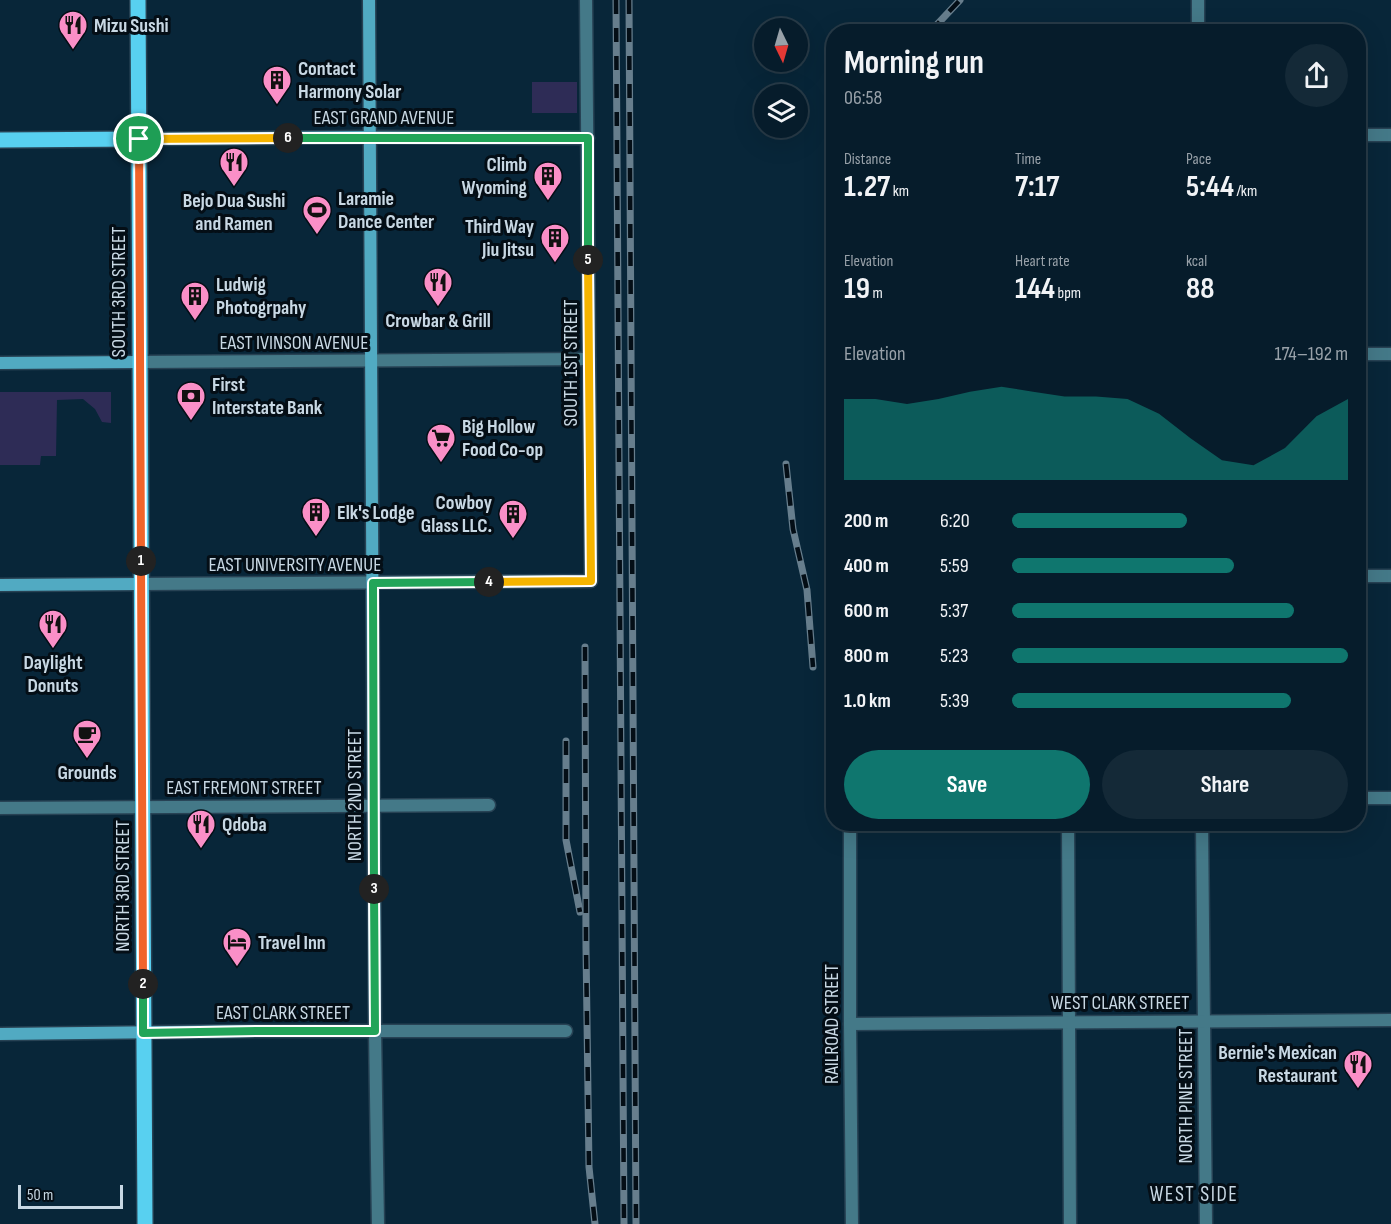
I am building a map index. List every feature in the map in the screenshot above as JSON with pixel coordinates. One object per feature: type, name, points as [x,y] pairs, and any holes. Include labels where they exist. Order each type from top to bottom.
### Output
[{"type":"main road","name":"SOUTH 3RD STREET","points":[[138,0],[141,584]]},
{"type":"main road","name":"EAST GRAND AVENUE","points":[[0,140],[139,139]]},
{"type":"main road","name":"NORTH 3RD STREET","points":[[141,584],[145,1224]]},
{"type":"street","name":"NORTH 2ND STREET","points":[[369,0],[378,1224]]},
{"type":"street","name":"SOUTH 1ST STREET","points":[[586,0],[591,581]]},
{"type":"street","points":[[1198,0],[1198,24]]},
{"type":"street","points":[[1366,135],[1391,135]]},
{"type":"street","name":"EAST GRAND AVENUE","points":[[139,139],[588,138]]},
{"type":"street","points":[[1366,354],[1391,354]]},
{"type":"street","name":"EAST IVINSON AVENUE","points":[[0,363],[589,359]]},
{"type":"street","points":[[1366,576],[1391,576]]},
{"type":"street","name":"EAST UNIVERSITY AVENUE","points":[[0,585],[591,581]]},
{"type":"street","points":[[1366,798],[1391,798]]},
{"type":"street","name":"EAST FREMONT STREET","points":[[0,808],[489,805]]},
{"type":"street","name":"RAILROAD STREET","points":[[850,831],[852,1224]]},
{"type":"street","points":[[1068,831],[1070,1224]]},
{"type":"street","name":"NORTH PINE STREET","points":[[1202,831],[1206,1224]]},
{"type":"street","name":"WEST CLARK STREET","points":[[850,1024],[1391,1020]]},
{"type":"street","name":"EAST CLARK STREET","points":[[0,1034],[566,1031]]},
{"type":"shaded area","points":[[532,82],[577,82],[577,113],[532,113]]},
{"type":"shaded area","points":[[0,392],[111,392],[111,423],[102,422],[95,409],[83,399],[57,400],[56,456],[41,456],[40,465],[0,465]]},
{"type":"railway","points":[[616,0],[624,1224]]},
{"type":"railway","points":[[629,0],[636,1224]]},
{"type":"railway","points":[[938,24],[960,0]]},
{"type":"railway","points":[[786,464],[793,529],[807,590],[813,667]]},
{"type":"railway","points":[[585,647],[589,1167],[595,1224]]},
{"type":"railway","points":[[566,741],[566,840],[580,912]]},
{"type":"place","name":"Mizu Sushi","points":[[73,50]]},
{"type":"place","name":"Contact Harmony Solar","points":[[277,106]]},
{"type":"place","name":"Bejo Dua Sushi and Ramen","points":[[234,188]]},
{"type":"place","name":"Climb Wyoming","points":[[548,202]]},
{"type":"place","name":"Laramie Dance Center","points":[[317,236]]},
{"type":"place","name":"Third Way Jiu Jitsu","points":[[555,264]]},
{"type":"place","name":"Crowbar & Grill","points":[[438,308]]},
{"type":"place","name":"Ludwig Photogrpahy","points":[[195,322]]},
{"type":"place","name":"First Interstate Bank","points":[[191,422]]},
{"type":"place","name":"Big Hollow Food Co-op","points":[[441,464]]},
{"type":"place","name":"Elk's Lodge","points":[[316,538]]},
{"type":"place","name":"Cowboy Glass LLC.","points":[[513,540]]},
{"type":"place","name":"Daylight Donuts","points":[[53,650]]},
{"type":"place","name":"Grounds","points":[[87,760]]},
{"type":"place","name":"Qdoba","points":[[201,850]]},
{"type":"place","name":"Travel Inn","points":[[237,968]]},
{"type":"place","name":"Bernie's Mexican Restaurant","points":[[1358,1090]]},
{"type":"district","name":"WEST SIDE","points":[[1194,1194]]},
{"type":"route","points":[[588,138],[591,581],[373,583],[375,1031],[143,1033],[139,139],[588,138]]}]
